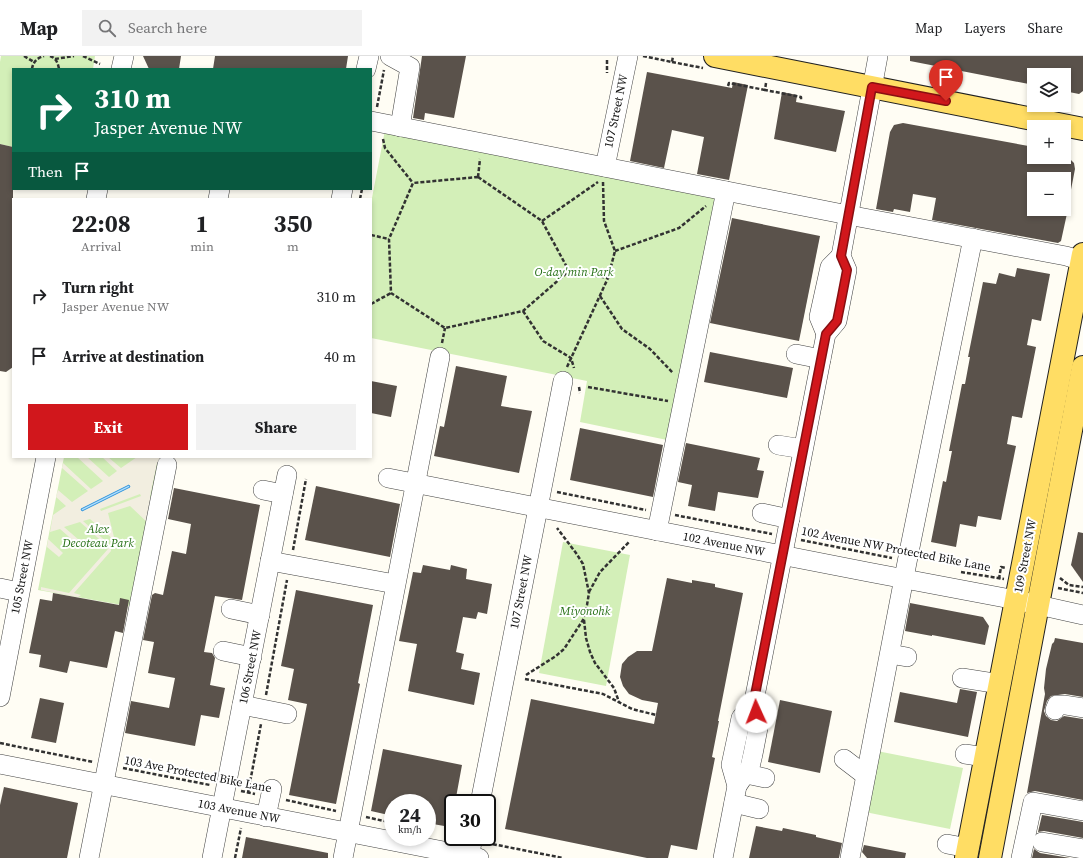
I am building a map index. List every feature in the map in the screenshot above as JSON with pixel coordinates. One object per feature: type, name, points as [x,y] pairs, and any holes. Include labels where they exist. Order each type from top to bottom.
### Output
[{"type":"main road","points":[[715,56],[1083,128]]},
{"type":"main road","name":"109 Street NW","points":[[990,858],[1028,593],[1082,258]]},
{"type":"main road","name":"109 Street NW","points":[[960,850],[975,756],[1028,593],[1083,367]]},
{"type":"street","points":[[121,68],[124,56]]},
{"type":"street","name":"107 Street NW","points":[[605,167],[628,56]]},
{"type":"street","points":[[759,808],[739,788],[731,765],[741,718],[754,700],[826,334],[837,321],[841,302],[847,270],[841,256],[878,56]]},
{"type":"street","points":[[367,68],[381,58],[410,67],[400,127]]},
{"type":"street","points":[[374,122],[848,215],[1082,258]]},
{"type":"street","points":[[657,531],[667,501],[682,426],[683,396],[704,336],[726,191]]},
{"type":"street","points":[[850,858],[856,827],[859,796],[877,736],[877,705],[894,650],[895,613],[906,570],[973,238]]},
{"type":"street","points":[[796,354],[821,359]]},
{"type":"street","points":[[343,858],[440,357]]},
{"type":"street","name":"107 Street NW","points":[[482,794],[563,381]]},
{"type":"street","points":[[778,445],[803,449]]},
{"type":"street","name":"105 Street NW","points":[[0,698],[19,592],[46,458]]},
{"type":"street","points":[[88,858],[168,469]]},
{"type":"street","name":"106 Street NW","points":[[212,858],[287,475]]},
{"type":"street","name":"102 Avenue NW","points":[[388,478],[783,555],[906,570],[1028,593],[1083,615]]},
{"type":"street","points":[[263,490],[283,494]]},
{"type":"street","points":[[762,514],[788,528]]},
{"type":"street","points":[[270,561],[395,584]]},
{"type":"street","points":[[0,588],[19,592]]},
{"type":"street","points":[[231,609],[260,615]]},
{"type":"street","points":[[222,651],[252,657]]},
{"type":"street","points":[[970,675],[1000,680]]},
{"type":"street","points":[[242,705],[287,714]]},
{"type":"street","points":[[1055,710],[1057,705],[1083,708]]},
{"type":"street","points":[[844,758],[861,772],[866,773]]},
{"type":"street","name":"103 Avenue NW","points":[[0,764],[348,833],[473,850]]},
{"type":"street","points":[[739,788],[765,778]]},
{"type":"street","points":[[723,858],[739,788]]},
{"type":"street","points":[[266,817],[271,793]]},
{"type":"street","points":[[1021,858],[1033,802],[1083,811]]},
{"type":"street","points":[[1042,842],[1083,849]]},
{"type":"path","points":[[24,56],[34,62]]},
{"type":"path","points":[[32,68],[34,62],[38,58],[44,56]]},
{"type":"path","points":[[50,56],[58,64],[59,68]]},
{"type":"path","points":[[55,60],[74,56]]},
{"type":"path","points":[[83,56],[88,57],[100,64]]},
{"type":"path","points":[[642,56],[672,62],[673,56]]},
{"type":"path","points":[[381,58],[374,122],[378,125],[385,148],[413,183]]},
{"type":"path","points":[[607,60],[607,75]]},
{"type":"path","points":[[764,90],[767,80]]},
{"type":"path","points":[[728,86],[729,83],[801,97],[801,100]]},
{"type":"path","points":[[478,177],[480,154]]},
{"type":"path","points":[[413,183],[478,177],[542,221],[569,271]]},
{"type":"path","points":[[523,310],[543,341],[571,358],[608,278],[615,252],[604,221],[603,178],[542,221]]},
{"type":"path","points":[[391,293],[389,238],[413,183]]},
{"type":"path","points":[[615,252],[678,228],[726,191]]},
{"type":"path","points":[[372,235],[389,238]]},
{"type":"path","points":[[569,271],[608,278]]},
{"type":"path","points":[[391,293],[445,328],[523,310],[569,271]]},
{"type":"path","points":[[372,303],[391,293]]},
{"type":"path","points":[[600,295],[622,329],[650,349],[683,396]]},
{"type":"path","points":[[588,386],[683,396]]},
{"type":"path","points":[[235,858],[306,479]]},
{"type":"path","name":"102 Avenue NW Protected Bike Lane","points":[[542,489],[667,501],[788,528],[906,570]]},
{"type":"path","points":[[557,528],[576,552],[583,564],[589,593]]},
{"type":"path","points":[[619,702],[614,688],[590,652],[586,638],[584,620],[589,593],[600,572],[629,542]]},
{"type":"path","name":"102 Avenue NW Protected Bike Lane","points":[[958,571],[1028,593],[1083,593]]},
{"type":"path","points":[[1062,579],[1069,584],[1083,587]]},
{"type":"path","points":[[584,620],[564,649],[525,677],[604,694],[632,709],[656,715]]},
{"type":"path","name":"103 Ave Protected Bike Lane","points":[[0,743],[248,793],[271,793],[384,821]]},
{"type":"path","points":[[473,850],[563,858]]},
{"type":"green space","points":[[1,56],[95,56],[93,68],[12,68],[12,147],[0,144]]},
{"type":"green space","name":"O-day'min Park","points":[[385,130],[720,195],[672,441],[580,422],[587,381],[372,338],[372,198]]},
{"type":"green space","name":"Alex Decoteau Park","points":[[64,458],[162,458],[133,607],[38,590]]},
{"type":"green space","name":"Miyonohk","points":[[563,542],[630,555],[606,686],[539,673]]},
{"type":"green space","points":[[877,751],[963,768],[950,829],[865,812]]},
{"type":"shaded area","points":[[78,458],[88,458],[109,477],[117,471],[103,458],[109,458],[121,468],[136,458],[162,458],[160,464],[157,463],[150,496],[153,502],[149,524],[130,506],[108,513],[115,541],[90,519],[83,521],[110,545],[111,551],[74,593],[81,595],[78,597],[41,590],[41,587],[69,593],[108,549],[107,546],[80,522],[64,527],[79,540],[76,543],[60,529],[50,532],[53,515],[66,506],[56,497],[58,490],[72,502],[88,491],[62,468],[63,463],[91,489],[103,481]],"holes":[[[140,494],[141,496],[101,511],[100,509]]]},
{"type":"shaded area","points":[[48,539],[63,553],[59,557],[47,547]]},
{"type":"water","points":[[129,485],[130,487],[82,511],[81,509]]},
{"type":"building","points":[[143,56],[181,56],[179,68],[149,68]]},
{"type":"building","points":[[215,56],[348,56],[346,68],[213,68]]},
{"type":"building","points":[[422,56],[466,56],[454,118],[425,113],[424,120],[413,118]]},
{"type":"building","points":[[910,56],[1083,56],[1083,91],[1079,94],[1071,92],[1071,68],[1027,68],[1027,84],[910,61]]},
{"type":"building","points":[[647,72],[732,88],[733,82],[748,85],[729,180],[697,174],[704,137],[672,130],[664,168],[630,161]]},
{"type":"building","points":[[782,92],[797,95],[796,102],[845,111],[836,152],[774,139]]},
{"type":"building","points":[[903,123],[1027,146],[1027,164],[1071,164],[1071,160],[1074,163],[1075,169],[1071,190],[1071,172],[1027,172],[1027,216],[1066,216],[1061,241],[1058,243],[932,220],[936,198],[913,194],[910,212],[894,209],[893,212],[876,209],[890,132],[894,125]]},
{"type":"building","points":[[0,144],[12,147],[13,198],[12,368],[6,372],[0,371]]},
{"type":"building","points":[[732,218],[820,236],[799,341],[710,323]]},
{"type":"building","points":[[1017,268],[1050,274],[1041,321],[1032,319],[1027,345],[1036,347],[1022,418],[1012,416],[1007,444],[1016,446],[1001,520],[978,516],[976,527],[960,524],[956,547],[931,542],[943,481],[946,482],[952,451],[949,451],[962,384],[965,384],[970,357],[968,357],[983,282],[996,284],[999,273],[1015,277]]},
{"type":"building","points":[[710,352],[793,368],[787,398],[704,382]]},
{"type":"building","points":[[456,366],[507,376],[501,406],[532,411],[519,473],[434,456],[440,426],[444,427]]},
{"type":"building","points":[[372,381],[397,386],[391,417],[372,413]]},
{"type":"building","points":[[580,428],[663,445],[653,497],[570,480]]},
{"type":"building","points":[[686,443],[760,458],[757,470],[764,471],[758,498],[718,492],[715,511],[688,506],[692,485],[678,482]]},
{"type":"building","points":[[316,486],[400,504],[390,557],[305,540]]},
{"type":"building","points":[[174,488],[260,505],[242,600],[215,596],[204,652],[212,653],[215,658],[210,685],[225,688],[219,718],[201,715],[195,746],[125,733],[131,701],[169,708],[175,678],[148,673],[154,642],[143,640],[152,595],[155,593],[163,595],[172,551],[186,554],[191,524],[168,519]]},
{"type":"building","points":[[1078,532],[1083,533],[1083,582],[1071,565]]},
{"type":"building","points":[[423,565],[450,570],[451,565],[467,569],[466,579],[492,584],[487,614],[478,612],[476,619],[463,617],[456,652],[464,654],[461,669],[480,673],[474,705],[408,691],[417,644],[399,641],[413,572],[421,573]]},
{"type":"building","points":[[667,578],[692,583],[692,580],[715,584],[715,587],[743,593],[718,721],[712,757],[715,758],[697,850],[671,845],[668,858],[647,858],[505,829],[531,699],[654,724],[658,703],[642,700],[629,694],[623,686],[620,677],[622,664],[628,657],[637,651],[652,651]]},
{"type":"building","points":[[296,590],[373,605],[358,683],[360,684],[336,804],[289,795],[307,704],[288,700],[294,669],[281,666]]},
{"type":"building","points":[[53,593],[119,605],[120,598],[129,600],[123,633],[115,631],[107,668],[70,661],[67,673],[39,667],[41,655],[29,653],[40,599],[52,601]]},
{"type":"building","points":[[910,603],[983,617],[989,626],[985,645],[905,631]]},
{"type":"building","points":[[1055,638],[1083,643],[1083,697],[1065,694],[1051,696],[1047,701],[1044,711],[1046,716],[1051,720],[1057,721],[1064,716],[1083,719],[1083,800],[1035,791],[1027,793],[1045,694],[1044,688],[1046,669],[1052,644]]},
{"type":"building","points":[[960,689],[977,692],[968,737],[894,722],[900,692],[957,703]]},
{"type":"building","points":[[40,698],[64,703],[56,743],[31,738]]},
{"type":"building","points":[[780,700],[832,711],[820,773],[768,762]]},
{"type":"building","points":[[383,749],[462,765],[457,794],[444,794],[444,826],[436,825],[436,794],[384,794],[384,814],[371,811]]},
{"type":"building","points":[[4,787],[78,803],[67,858],[0,858],[0,805]]},
{"type":"building","points":[[1042,815],[1083,822],[1083,838],[1044,831],[1038,832]]},
{"type":"building","points":[[756,826],[782,831],[783,828],[816,835],[816,837],[842,843],[839,858],[749,858]]},
{"type":"building","points":[[246,837],[328,853],[328,858],[242,858]]},
{"type":"building","points":[[864,845],[906,853],[905,858],[867,858],[862,852]]},
{"type":"building","points":[[1034,849],[1040,853],[1070,858],[1032,858]]},
{"type":"route","points":[[756,712],[754,700],[826,334],[837,321],[847,270],[841,256],[872,87],[946,101]]}]
